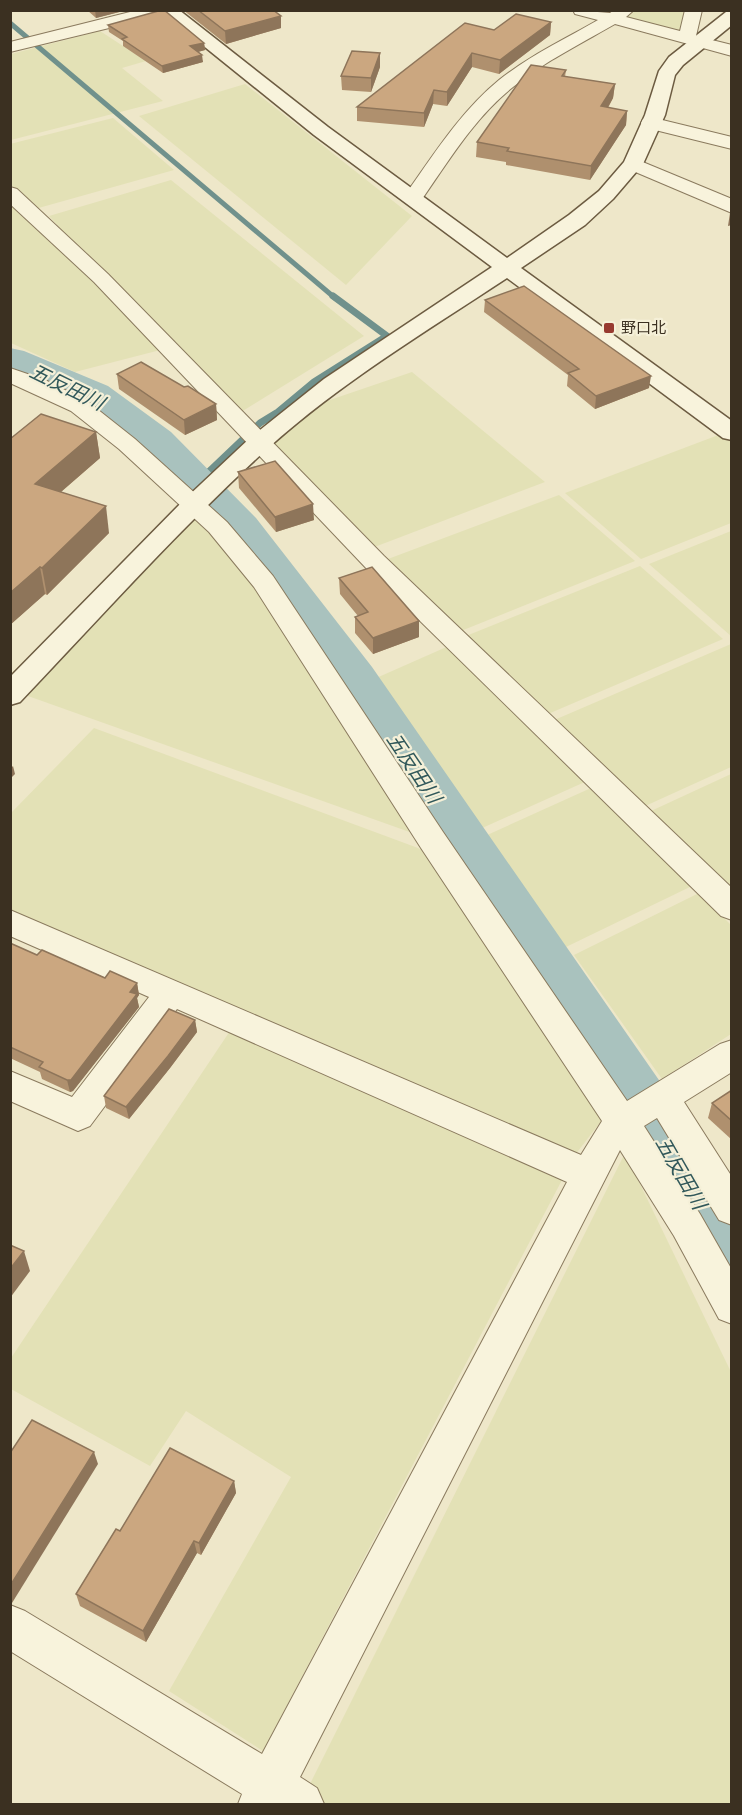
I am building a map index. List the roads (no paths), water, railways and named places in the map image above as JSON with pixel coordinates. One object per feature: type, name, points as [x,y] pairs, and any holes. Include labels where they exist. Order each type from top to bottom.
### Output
[{"type":"street","points":[[16,46],[161,10]]},
{"type":"street","points":[[167,10],[321,131],[732,433]]},
{"type":"street","points":[[581,10],[619,15],[732,51]]},
{"type":"street","points":[[692,40],[694,10]]},
{"type":"street","points":[[413,198],[445,151],[492,96],[560,48],[619,15]]},
{"type":"street","points":[[10,695],[204,496],[252,437],[577,220],[606,195],[633,164],[655,115],[666,75],[692,40],[732,16]]},
{"type":"street","points":[[650,123],[732,143]]},
{"type":"street","points":[[633,164],[732,207]]},
{"type":"street","points":[[10,193],[101,278],[375,562],[732,908]]},
{"type":"street","points":[[10,375],[38,385],[79,406],[127,444],[204,496],[218,527],[264,582],[444,858],[623,1122],[687,1225],[732,1307]]},
{"type":"street","points":[[10,922],[589,1175]]},
{"type":"street","points":[[10,1085],[78,1116],[171,992]]},
{"type":"street","points":[[10,1626],[277,1798],[608,1139],[623,1122],[732,1054]]},
{"type":"street","points":[[661,1098],[732,1209]]},
{"type":"waterway","points":[[10,23],[335,298]]},
{"type":"waterway","points":[[198,482],[260,423],[278,412],[314,382],[387,336],[333,296]]},
{"type":"waterway","name":"五反田川","points":[[10,360],[93,395],[156,441],[240,528],[354,679],[639,1101],[732,1258]]},
{"type":"place","name":"野口北","points":[[609,328]]}]
